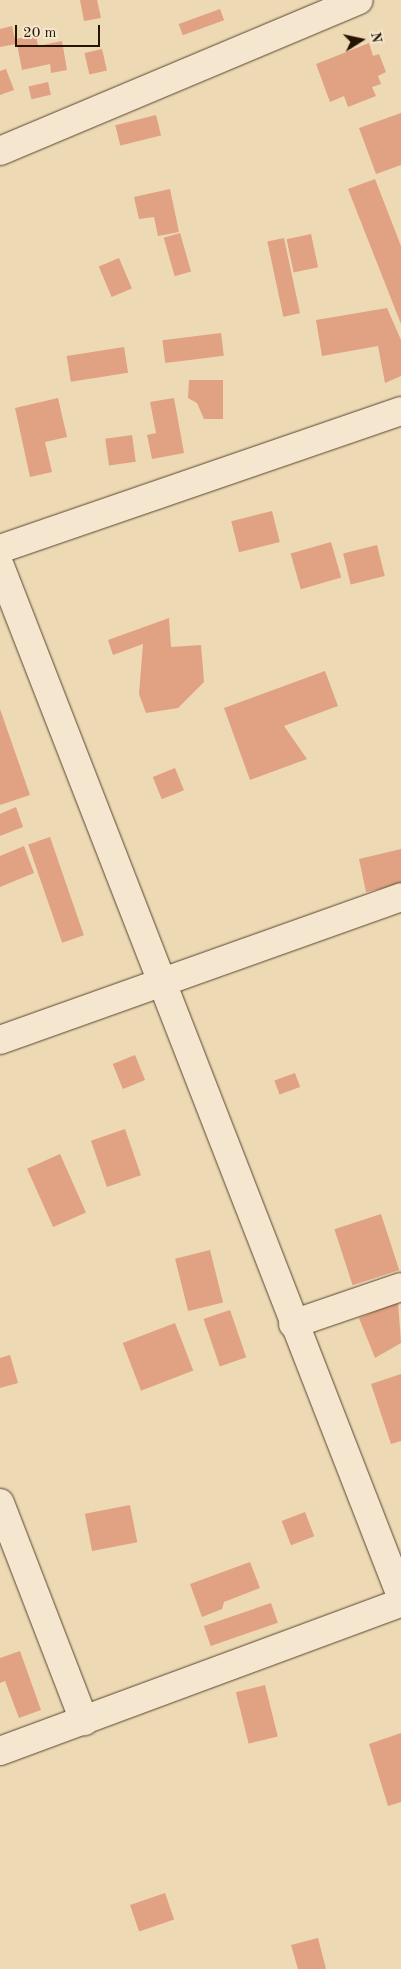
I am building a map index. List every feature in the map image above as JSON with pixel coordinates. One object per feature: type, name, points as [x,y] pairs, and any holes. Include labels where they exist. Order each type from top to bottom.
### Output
[{"type":"street","points":[[0,151],[359,0]]},
{"type":"street","points":[[0,549],[401,411]]},
{"type":"street","points":[[2,579],[159,984],[401,1596]]},
{"type":"street","points":[[0,1040],[401,897]]},
{"type":"street","points":[[293,1324],[401,1287]]},
{"type":"street","points":[[0,1502],[84,1720]]},
{"type":"street","points":[[0,1751],[401,1603]]},
{"type":"building","points":[[80,0],[97,0],[101,18],[84,21]]},
{"type":"building","points":[[220,9],[224,20],[183,35],[179,24]]},
{"type":"building","points":[[12,26],[16,44],[0,47],[0,29]]},
{"type":"building","points":[[36,35],[38,46],[62,41],[67,70],[51,73],[50,64],[22,70],[16,39]]},
{"type":"building","points":[[369,43],[373,56],[379,54],[386,72],[378,76],[381,84],[372,87],[376,96],[348,107],[344,96],[330,102],[316,64]]},
{"type":"building","points":[[102,49],[107,70],[89,74],[84,53]]},
{"type":"building","points":[[6,69],[14,90],[0,95],[0,71]]},
{"type":"building","points":[[48,82],[51,95],[31,99],[29,86]]},
{"type":"building","points":[[401,113],[401,165],[376,174],[359,128]]},
{"type":"building","points":[[156,115],[161,135],[120,146],[115,125]]},
{"type":"building","points":[[375,179],[401,246],[401,324],[348,189]]},
{"type":"building","points":[[170,189],[179,232],[158,236],[154,217],[139,219],[134,197]]},
{"type":"building","points":[[180,233],[191,271],[175,276],[164,238]]},
{"type":"building","points":[[311,234],[318,267],[294,272],[287,239]]},
{"type":"building","points":[[284,238],[300,313],[283,317],[267,242]]},
{"type":"building","points":[[119,258],[132,288],[112,297],[99,267]]},
{"type":"building","points":[[387,308],[401,340],[401,376],[385,383],[378,346],[322,356],[316,320]]},
{"type":"building","points":[[221,333],[224,356],[165,363],[162,340]]},
{"type":"building","points":[[124,347],[128,373],[71,382],[67,356]]},
{"type":"building","points":[[189,380],[223,380],[223,419],[204,419],[197,403],[188,398]]},
{"type":"building","points":[[58,398],[67,437],[45,442],[52,472],[30,477],[15,408]]},
{"type":"building","points":[[174,398],[184,453],[152,459],[147,435],[156,433],[150,402]]},
{"type":"building","points":[[132,435],[136,462],[109,465],[105,439]]},
{"type":"building","points":[[272,511],[280,542],[239,552],[231,521]]},
{"type":"building","points":[[331,542],[341,578],[301,589],[291,554]]},
{"type":"building","points":[[377,545],[385,576],[351,585],[343,553]]},
{"type":"building","points":[[169,618],[171,647],[201,645],[204,682],[178,708],[146,713],[139,694],[143,644],[113,655],[108,640]]},
{"type":"building","points":[[325,671],[338,706],[284,726],[307,759],[250,780],[224,708]]},
{"type":"building","points":[[0,709],[30,795],[0,805]]},
{"type":"building","points":[[175,768],[184,790],[162,799],[153,777]]},
{"type":"building","points":[[16,807],[23,827],[0,836],[0,814]]},
{"type":"building","points":[[50,837],[84,935],[62,943],[28,844]]},
{"type":"building","points":[[24,846],[34,873],[0,887],[0,856]]},
{"type":"building","points":[[401,849],[401,884],[366,892],[359,859]]},
{"type":"building","points":[[135,1055],[145,1080],[123,1089],[113,1064]]},
{"type":"building","points":[[295,1073],[300,1087],[279,1095],[274,1081]]},
{"type":"building","points":[[125,1129],[141,1175],[107,1187],[91,1141]]},
{"type":"building","points":[[60,1154],[86,1212],[53,1227],[27,1169]]},
{"type":"building","points":[[381,1214],[399,1270],[353,1285],[334,1229]]},
{"type":"building","points":[[210,1250],[223,1302],[188,1311],[175,1259]]},
{"type":"building","points":[[398,1302],[401,1343],[375,1358],[359,1318]]},
{"type":"building","points":[[230,1310],[246,1357],[220,1366],[204,1319]]},
{"type":"building","points":[[175,1323],[193,1371],[141,1391],[123,1343]]},
{"type":"building","points":[[10,1355],[18,1383],[0,1388],[0,1358]]},
{"type":"building","points":[[401,1374],[401,1441],[391,1444],[371,1384]]},
{"type":"building","points":[[130,1505],[137,1542],[92,1551],[85,1514]]},
{"type":"building","points":[[305,1512],[314,1536],[291,1545],[282,1521]]},
{"type":"building","points":[[250,1562],[260,1588],[224,1602],[222,1609],[202,1617],[190,1584]]},
{"type":"building","points":[[271,1603],[278,1623],[211,1646],[204,1626]]},
{"type":"building","points":[[20,1651],[41,1710],[19,1718],[5,1681],[0,1683],[0,1658]]},
{"type":"building","points":[[265,1685],[278,1736],[249,1744],[236,1692]]},
{"type":"building","points":[[401,1733],[401,1802],[388,1806],[369,1744]]},
{"type":"building","points":[[165,1893],[174,1919],[139,1932],[130,1905]]},
{"type":"building","points":[[318,1938],[326,1969],[298,1969],[291,1945]]}]
